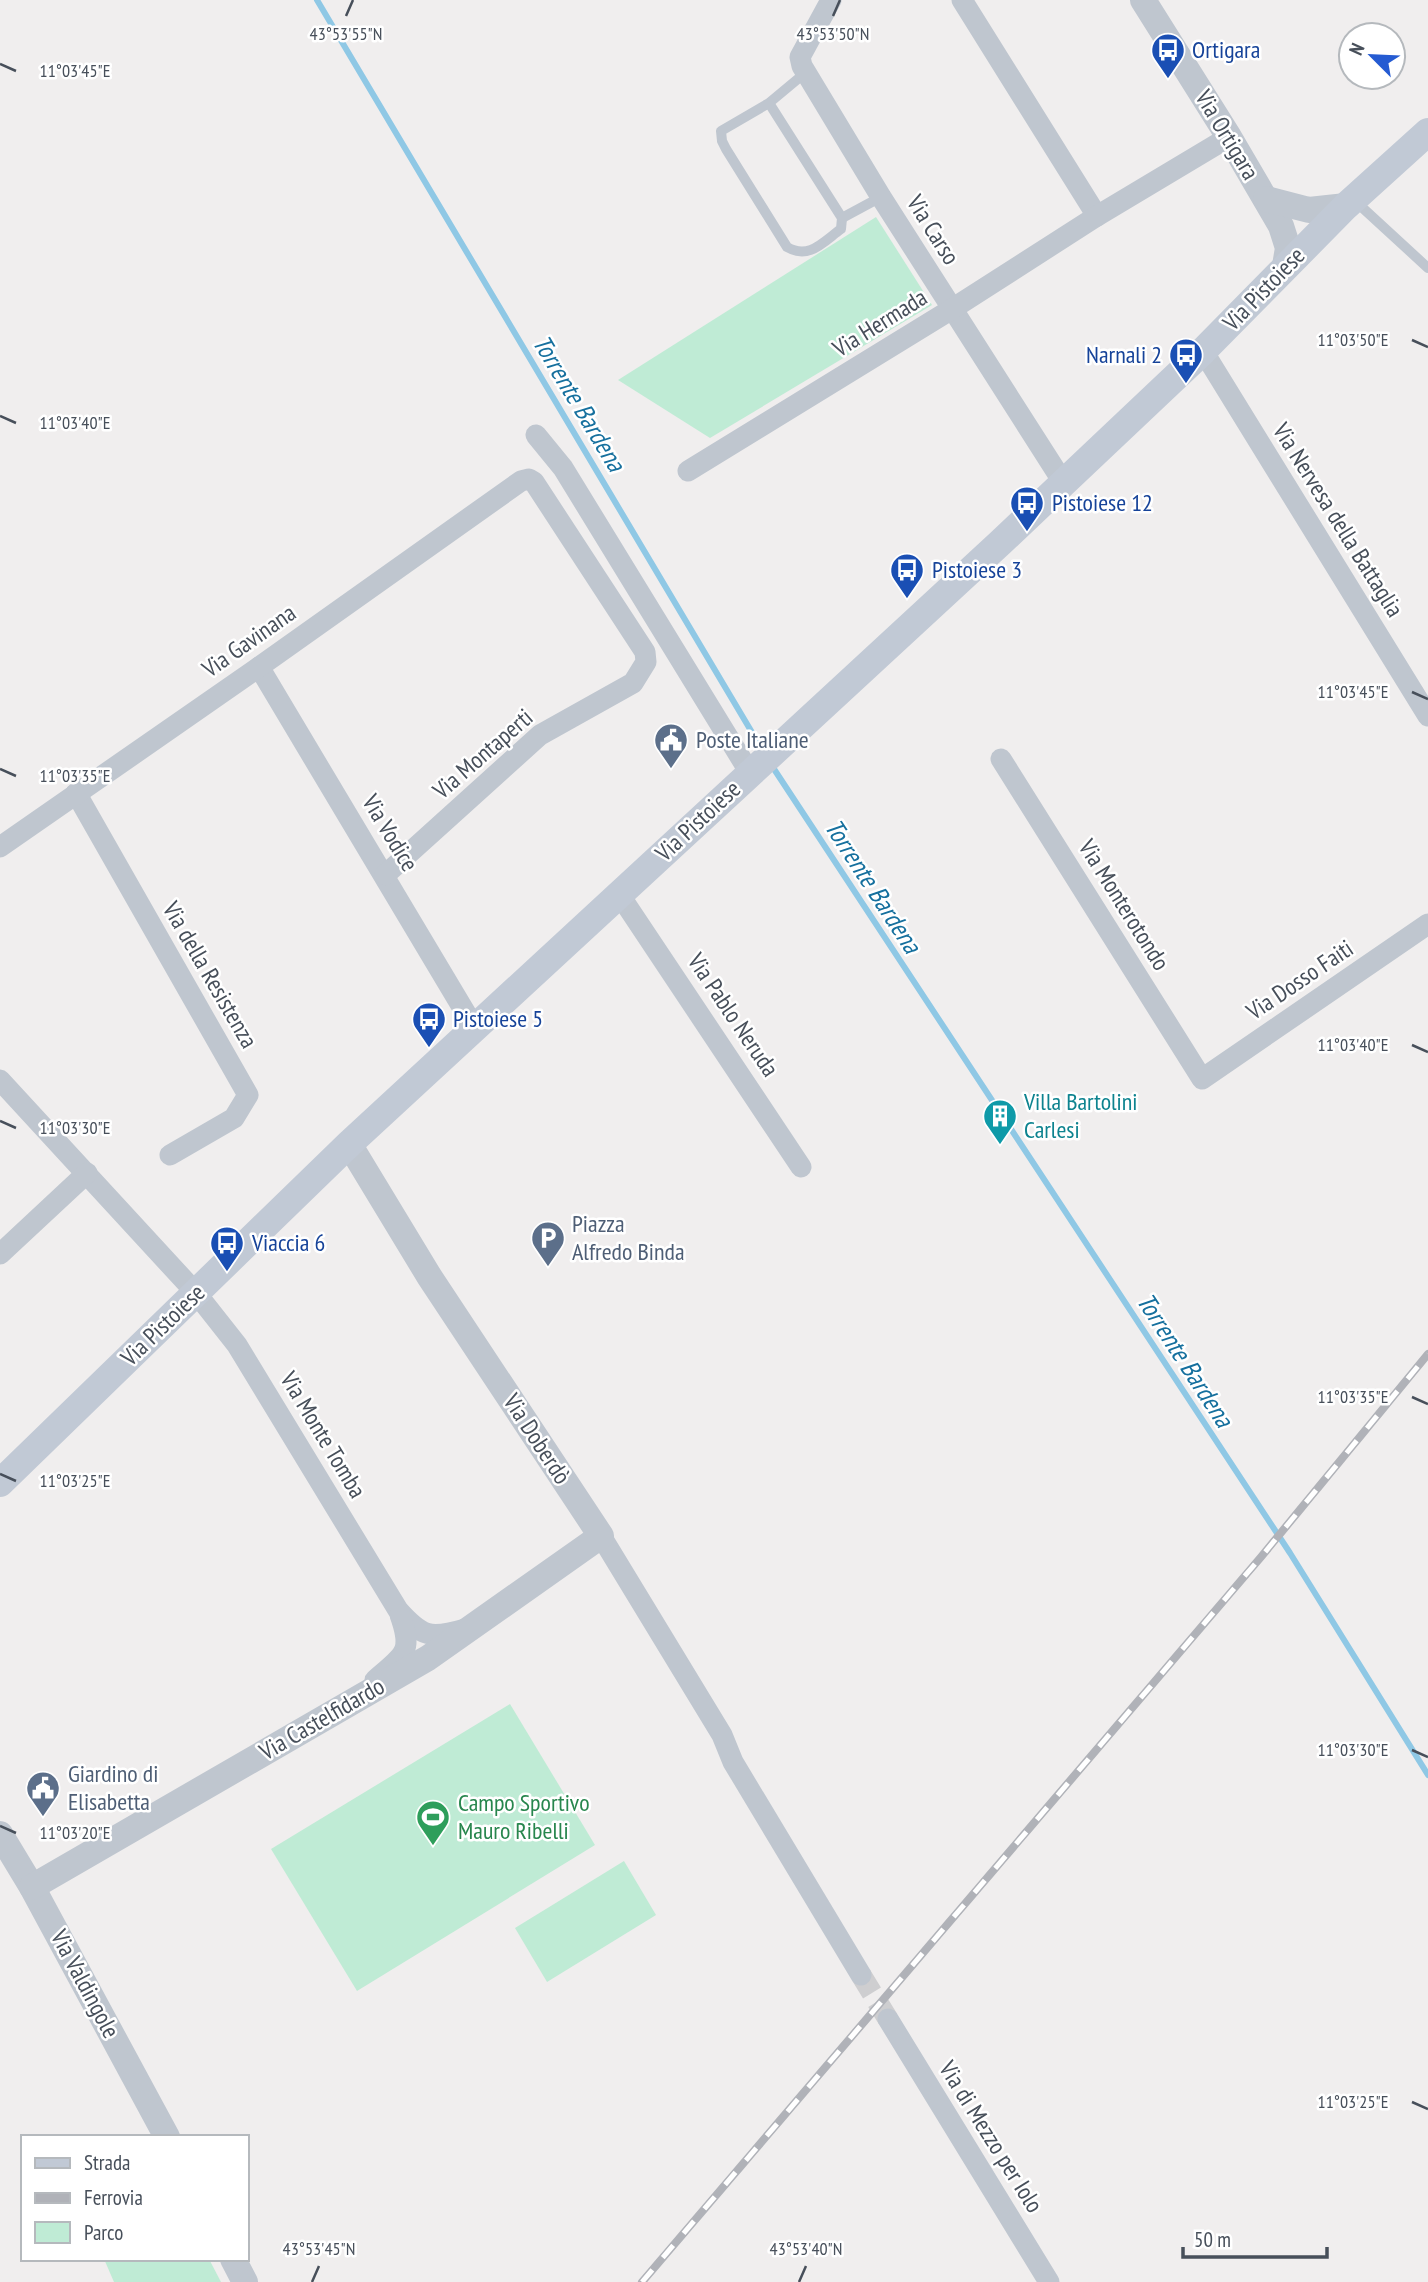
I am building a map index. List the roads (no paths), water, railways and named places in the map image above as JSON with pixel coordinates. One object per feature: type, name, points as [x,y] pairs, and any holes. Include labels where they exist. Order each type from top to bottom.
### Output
[{"type":"main road","name":"Via Pistoiese","points":[[0,1483],[349,1144],[1000,543],[1203,351],[1350,203],[1428,132]]},
{"type":"street","points":[[806,74],[800,57],[831,0]]},
{"type":"street","points":[[962,0],[1097,216]]},
{"type":"street","name":"Via Ortigara","points":[[1143,0],[1229,136],[1286,236],[1288,248],[1285,266]]},
{"type":"street","name":"Via Carso","points":[[806,74],[1063,482]]},
{"type":"street","name":"Via Hermada","points":[[688,471],[1229,136]]},
{"type":"street","points":[[1266,199],[1309,210],[1350,203]]},
{"type":"street","name":"Via Nervesa della Battaglia","points":[[1203,351],[1428,716]]},
{"type":"street","points":[[536,435],[563,468],[755,769]]},
{"type":"street","name":"Via Gavinana","points":[[0,847],[521,481],[529,479]]},
{"type":"street","name":"Via Montaperti","points":[[385,875],[540,735],[633,683],[646,662],[645,652],[534,482],[529,479]]},
{"type":"street","name":"Via Vodice","points":[[259,667],[474,1027]]},
{"type":"street","name":"Via Monterotondo","points":[[1001,759],[1202,1079]]},
{"type":"street","name":"Via della Resistenza","points":[[76,793],[248,1095],[234,1118],[170,1155]]},
{"type":"street","name":"Via Pablo Neruda","points":[[619,894],[802,1167]]},
{"type":"street","name":"Via Dosso Faiti","points":[[1202,1079],[1428,924]]},
{"type":"street","name":"Via Monte Tomba","points":[[0,1080],[196,1293],[237,1345],[398,1610],[415,1629],[426,1634],[435,1636],[472,1627]]},
{"type":"street","name":"Via Doberdò","points":[[349,1144],[429,1276],[727,1732],[733,1762],[861,1975]]},
{"type":"street","points":[[0,1254],[87,1173]]},
{"type":"street","name":"Via Castelfidardo","points":[[33,1887],[428,1658],[601,1536]]},
{"type":"street","name":"Via Monte Tomba","points":[[353,1701],[405,1652],[408,1640],[398,1610]]},
{"type":"street","name":"Via Valdingole","points":[[0,1834],[33,1887],[166,2135]]},
{"type":"street","name":"Via di Mezzo per Iolo","points":[[888,2019],[1049,2282]]},
{"type":"street","points":[[234,2261],[245,2282]]},
{"type":"lane","points":[[769,103],[842,218],[841,229],[811,251],[797,253],[787,247],[726,149],[721,131],[769,103],[806,74]]},
{"type":"lane","points":[[842,218],[881,197]]},
{"type":"lane","points":[[1350,203],[1428,268]]},
{"type":"waterway","name":"Torrente Bardena","points":[[317,0],[763,751]]},
{"type":"waterway","name":"Torrente Bardena","points":[[772,766],[1290,1553],[1428,1775]]},
{"type":"tunnel","points":[[861,1975],[888,2019]]},
{"type":"railway","points":[[642,2282],[1261,1557],[1428,1354]]},
{"type":"place","name":"Ortigara","points":[[1168,80]]},
{"type":"place","name":"Narnali 2","points":[[1186,385]]},
{"type":"place","name":"Pistoiese 12","points":[[1027,533]]},
{"type":"place","name":"Pistoiese 3","points":[[907,600]]},
{"type":"place","name":"Poste Italiane","points":[[671,770]]},
{"type":"place","name":"Pistoiese 5","points":[[429,1049]]},
{"type":"place","name":"Villa Bartolini Carlesi","points":[[1000,1146]]},
{"type":"place","name":"Piazza Alfredo Binda","points":[[548,1268]]},
{"type":"place","name":"Viaccia 6","points":[[227,1273]]},
{"type":"place","name":"Giardino di Elisabetta","points":[[43,1818]]},
{"type":"place","name":"Campo Sportivo Mauro Ribelli","points":[[433,1847]]}]
